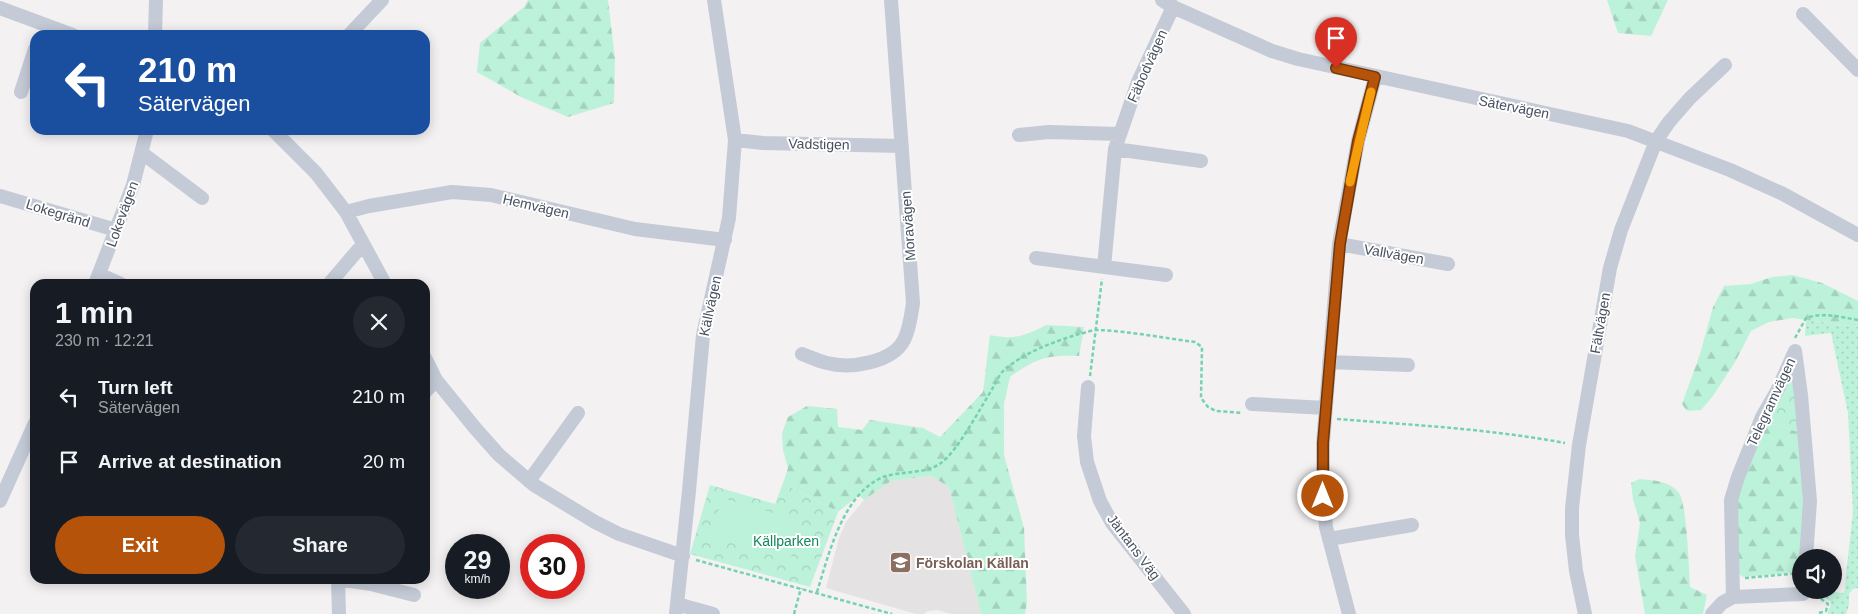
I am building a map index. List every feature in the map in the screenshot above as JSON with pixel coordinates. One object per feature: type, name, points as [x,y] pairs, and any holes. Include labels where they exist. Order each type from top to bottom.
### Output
[{"type":"street","points":[[155,30],[156,0]]},
{"type":"street","points":[[354,30],[382,0]]},
{"type":"street","name":"Källvägen","points":[[676,609],[683,556],[703,335],[729,218],[735,140],[714,0]]},
{"type":"street","name":"Moravägen","points":[[802,354],[829,364],[860,364],[877,361],[891,353],[903,342],[910,324],[913,303],[890,0]]},
{"type":"street","name":"Sätervägen","points":[[1168,2],[1272,51],[1298,60],[1628,131],[1730,170],[1783,194],[1858,235]]},
{"type":"street","name":"Fäbodvägen","points":[[1104,267],[1115,149],[1168,2]]},
{"type":"street","points":[[0,8],[41,30]]},
{"type":"street","points":[[1803,14],[1858,70]]},
{"type":"street","points":[[21,92],[30,64]]},
{"type":"street","name":"Fältvägen","points":[[1585,614],[1576,571],[1572,535],[1572,508],[1579,445],[1610,268],[1621,230],[1656,141],[1669,122],[1690,98],[1725,65]]},
{"type":"street","points":[[1349,614],[1329,539],[1323,496],[1325,413],[1340,244],[1358,141],[1375,77]]},
{"type":"street","points":[[1019,135],[1049,132],[1119,134]]},
{"type":"street","name":"Lokevägen","points":[[97,279],[133,185],[146,135]]},
{"type":"street","points":[[281,135],[316,172],[346,212],[381,279]]},
{"type":"street","name":"Vadstigen","points":[[735,140],[763,143],[902,146]]},
{"type":"street","points":[[1115,149],[1201,161]]},
{"type":"street","points":[[142,153],[202,198]]},
{"type":"street","name":"Hemvägen","points":[[346,212],[369,206],[452,192],[491,195],[636,229],[725,240]]},
{"type":"street","name":"Lokegränd","points":[[0,196],[116,230]]},
{"type":"street","name":"Vallvägen","points":[[1340,244],[1448,264]]},
{"type":"street","points":[[333,279],[358,250],[364,246]]},
{"type":"street","points":[[1036,258],[1166,275]]},
{"type":"street","name":"Telegramvägen","points":[[1733,598],[1731,500],[1762,417],[1777,391],[1795,352],[1801,395],[1810,501],[1810,530],[1807,549]]},
{"type":"street","points":[[1329,362],[1408,365]]},
{"type":"street","points":[[430,368],[436,380],[499,455],[529,481],[595,522],[619,534],[683,556]]},
{"type":"street","points":[[430,387],[436,380]]},
{"type":"street","name":"Jäntans Väg","points":[[1088,387],[1084,436],[1087,462],[1100,501],[1112,523],[1184,614]]},
{"type":"street","points":[[1251,409],[1325,413]]},
{"type":"street","points":[[529,481],[578,414]]},
{"type":"street","points":[[0,501],[30,434]]},
{"type":"street","points":[[1329,539],[1412,525]]},
{"type":"street","points":[[338,584],[339,614]]},
{"type":"street","points":[[371,584],[414,595]]},
{"type":"street","points":[[1712,614],[1722,603],[1733,598],[1792,593]]},
{"type":"street","points":[[676,609],[713,614]]},
{"type":"path","points":[[1088,387],[1104,267]]},
{"type":"path","points":[[1795,344],[1795,338],[1806,318],[1816,315],[1829,315],[1858,320]]},
{"type":"path","points":[[817,592],[834,537],[844,515],[866,488],[888,476],[933,468],[940,464],[949,456],[1003,371],[1014,362],[1051,343],[1095,330],[1194,342],[1202,347],[1201,398],[1208,407],[1216,411],[1251,409]]},
{"type":"path","points":[[1325,413],[1533,437],[1579,445]]},
{"type":"path","points":[[683,556],[892,614]]},
{"type":"path","points":[[1732,579],[1792,574]]},
{"type":"path","points":[[794,614],[801,588]]},
{"type":"path","points":[[1820,613],[1826,611],[1828,604],[1821,599]]},
{"type":"shaded area","name":"Förskolan Källan","points":[[931,476],[949,487],[981,614],[952,614],[937,610],[916,614],[826,588],[839,538],[846,522],[864,500],[891,481]]},
{"type":"green space","points":[[528,0],[608,0],[615,59],[614,103],[568,117],[521,97],[477,72],[480,43],[524,7]]},
{"type":"green space","points":[[1607,0],[1668,0],[1651,36],[1618,33]]},
{"type":"green space","points":[[1792,275],[1822,283],[1858,301],[1858,327],[1792,318],[1769,322],[1751,331],[1735,362],[1713,396],[1701,410],[1687,411],[1682,404],[1700,354],[1713,307],[1724,286],[1751,284],[1772,277]]},
{"type":"green space","points":[[1806,320],[1858,327],[1858,588],[1853,589],[1849,594],[1849,605],[1846,614],[1827,614],[1831,605],[1830,601],[1826,599],[1842,599],[1842,593],[1844,593],[1853,512],[1848,413],[1831,333],[1805,336]]},
{"type":"green space","points":[[1046,325],[1084,327],[1079,356],[1058,356],[1042,359],[1019,371],[1010,377],[1004,404],[1004,455],[1024,528],[1027,602],[1025,614],[981,614],[949,487],[931,476],[891,481],[864,500],[859,495],[838,512],[783,483],[788,468],[783,450],[782,433],[788,417],[807,406],[837,409],[838,427],[862,430],[870,420],[923,428],[940,437],[983,392],[990,335],[1019,336]]},
{"type":"green space","points":[[1791,373],[1802,433],[1763,421]]},
{"type":"green space","points":[[1763,421],[1802,433],[1804,511],[1801,549],[1792,549],[1792,573],[1743,577],[1738,573],[1735,495]]},
{"type":"green space","points":[[1640,479],[1666,484],[1679,493],[1686,523],[1690,587],[1707,595],[1703,614],[1645,614],[1635,556],[1640,523],[1633,499],[1631,483]]},
{"type":"green space","name":"Källparken","points":[[783,483],[838,512],[810,587],[690,554],[710,485],[775,504]]},
{"type":"green space","points":[[722,498],[801,521],[790,561],[711,537]]},
{"type":"slow traffic","points":[[1350,182],[1358,141],[1371,92]]},
{"type":"place","name":"Förskolan Källan","points":[[900,563]]},
{"type":"route","points":[[1323,496],[1323,443],[1337,264],[1358,141],[1375,77],[1336,68]]}]
